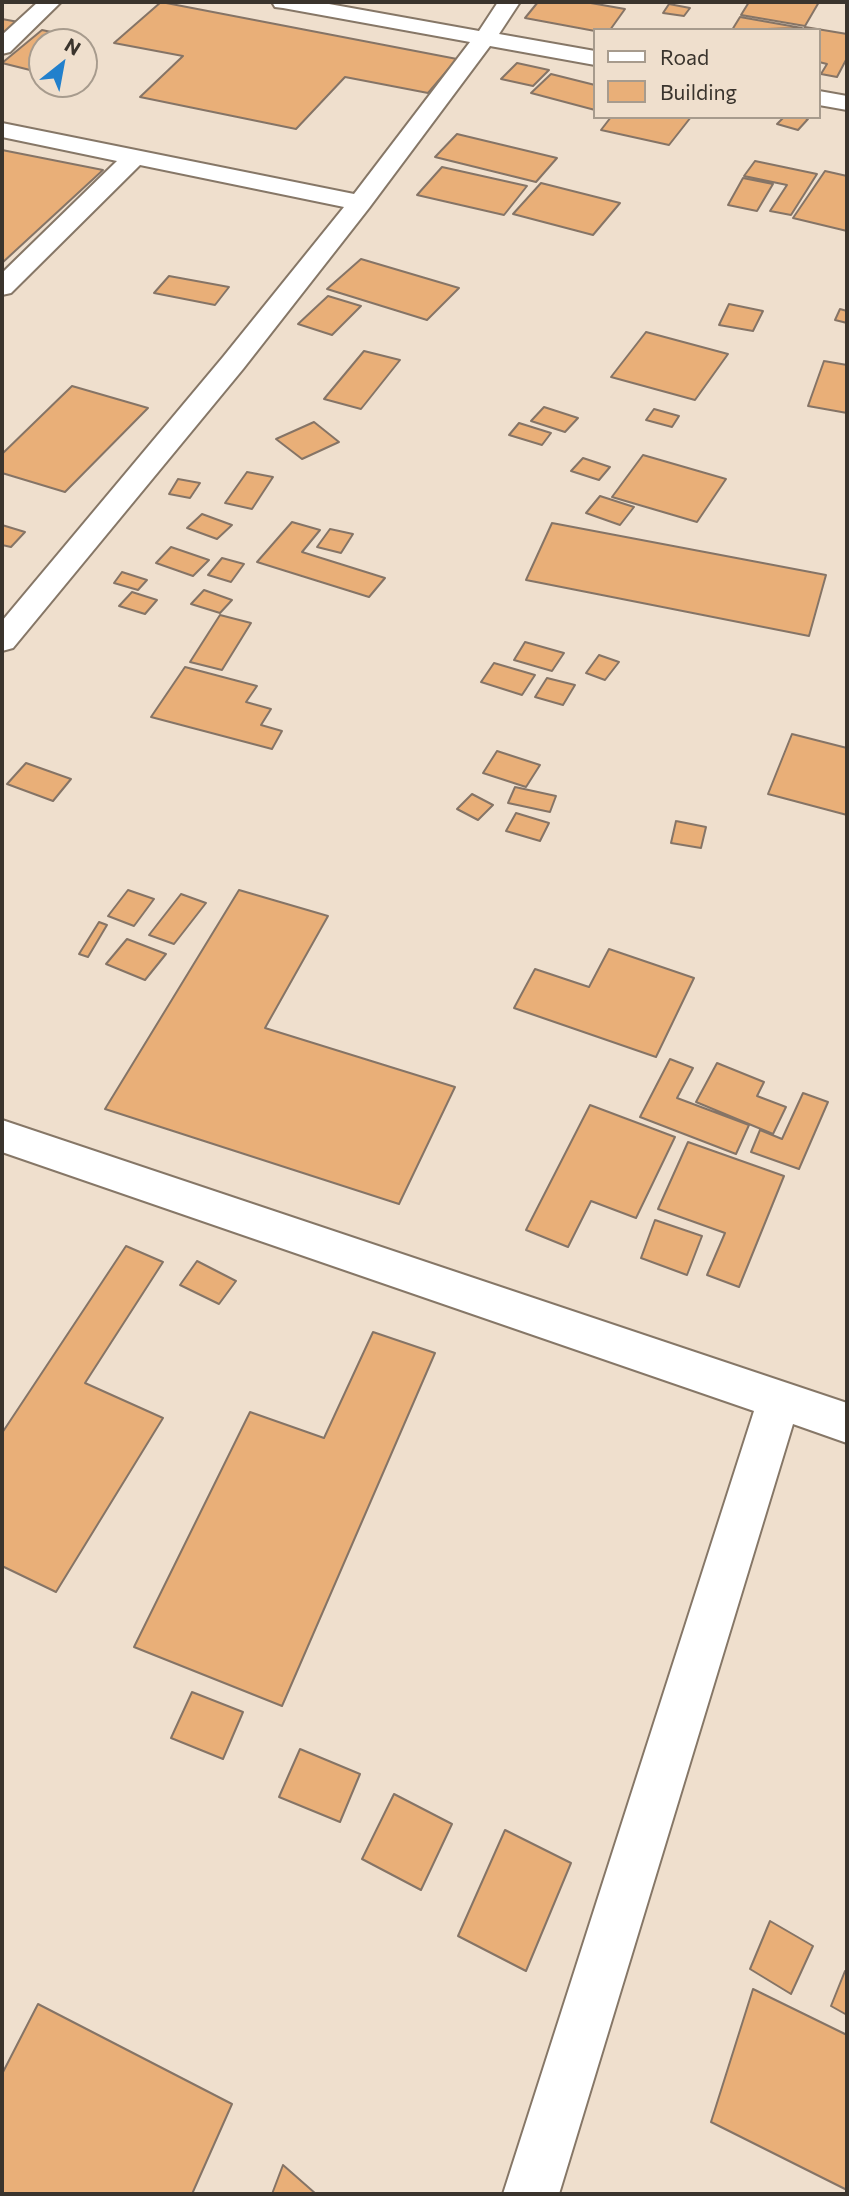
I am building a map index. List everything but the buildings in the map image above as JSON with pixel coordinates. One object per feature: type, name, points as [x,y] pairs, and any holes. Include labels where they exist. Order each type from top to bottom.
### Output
[{"type":"street","points":[[2,47],[50,2]]},
{"type":"street","points":[[284,2],[594,58]]},
{"type":"street","points":[[2,641],[224,374],[360,203],[485,38],[509,2]]},
{"type":"street","points":[[821,99],[847,103]]},
{"type":"street","points":[[2,130],[360,203]]},
{"type":"street","points":[[2,287],[135,157]]},
{"type":"street","points":[[2,1136],[847,1423]]},
{"type":"street","points":[[531,2194],[779,1399]]}]
